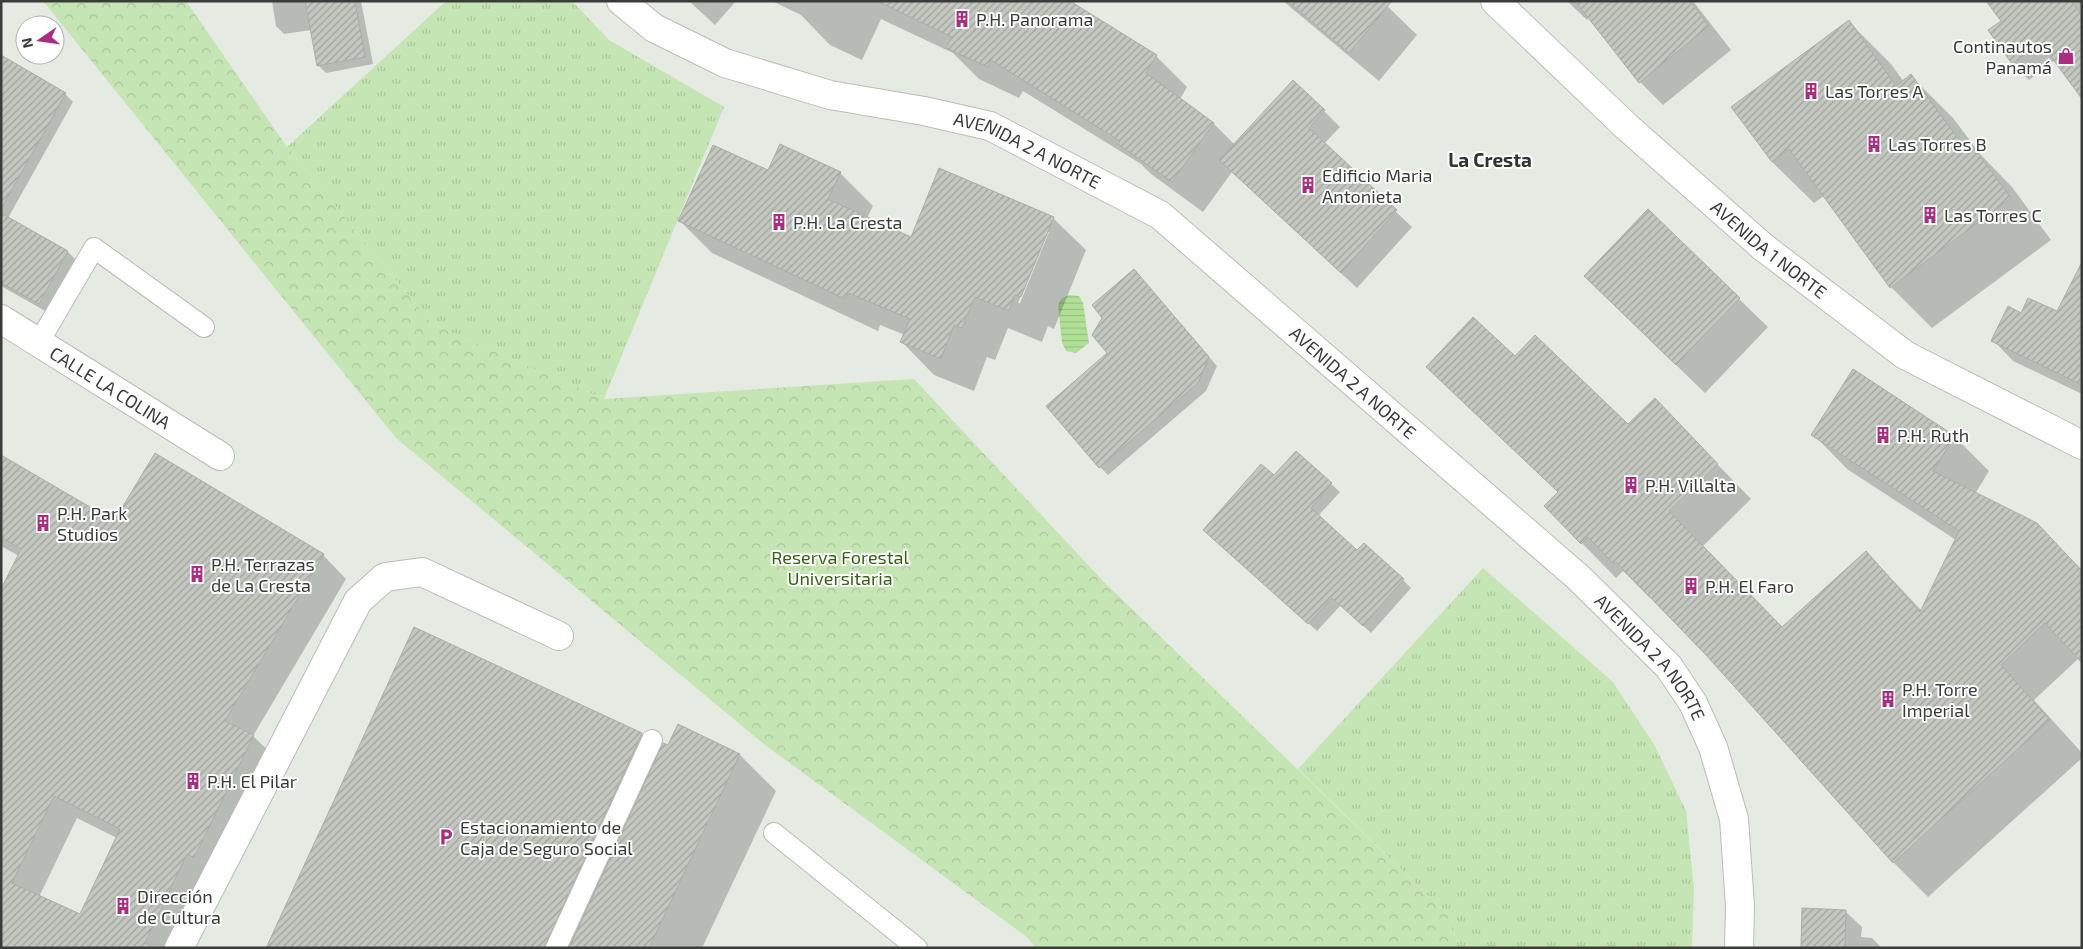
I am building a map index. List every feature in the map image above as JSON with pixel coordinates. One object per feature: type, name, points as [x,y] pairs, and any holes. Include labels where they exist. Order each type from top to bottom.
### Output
[{"type":"street","name":"AVENIDA 2 A NORTE","points":[[621,1],[654,28],[725,63],[830,95],[924,111],[990,126],[1160,215],[1578,578],[1668,667],[1693,703],[1713,747],[1734,819],[1740,906],[1739,948]]},
{"type":"street","name":"AVENIDA 1 NORTE","points":[[1495,1],[1626,127],[1763,247],[1905,355],[2082,445]]},
{"type":"street","name":"CALLE LA COLINA","points":[[1,319],[220,456]]},
{"type":"street","points":[[179,948],[358,601],[385,577],[422,572],[559,636]]},
{"type":"lane","points":[[39,342],[94,248],[204,327]]},
{"type":"lane","points":[[556,948],[652,740]]},
{"type":"lane","points":[[774,833],[917,948]]},
{"type":"green space","name":"Reserva Forestal Universitaria","points":[[43,1],[186,1],[287,147],[432,324],[604,399],[914,379],[1104,582],[1451,918],[1458,948],[1036,948],[1027,937],[765,745],[396,438],[65,28],[65,15],[54,15]]},
{"type":"green space","points":[[446,1],[572,1],[609,40],[724,107],[604,399],[432,324],[287,147]]},
{"type":"green space","points":[[1483,568],[1613,682],[1655,746],[1686,811],[1694,889],[1692,948],[1458,948],[1451,918],[1298,769]]},
{"type":"shaded area","points":[[1069,295],[1079,296],[1083,303],[1089,343],[1076,353],[1066,351],[1062,342],[1058,305],[1061,299]]},
{"type":"building","points":[[305,1],[355,1],[365,57],[317,66]]},
{"type":"building","points":[[877,1],[1070,1],[1157,55],[1146,73],[1214,123],[1172,182],[1118,144],[1120,141],[991,60],[988,67],[946,48],[952,37]]},
{"type":"building","points":[[1287,1],[1392,1],[1349,53]]},
{"type":"building","points":[[1575,1],[1690,1],[1709,26],[1639,83]]},
{"type":"building","name":"Continautos Panamá","points":[[1986,1],[2071,1],[2082,15],[2082,99],[2041,43],[2012,64],[1988,30],[2001,21]]},
{"type":"building","points":[[1849,20],[1896,86],[1911,74],[1965,148],[1971,144],[2011,198],[1890,288],[1789,149],[1772,162],[1731,107]]},
{"type":"building","points":[[1,55],[15,65],[66,93],[1,209]]},
{"type":"building","name":"Edificio Maria Antonieta","points":[[1293,80],[1325,110],[1309,128],[1397,210],[1341,273],[1219,160]]},
{"type":"building","points":[[780,144],[841,172],[828,199],[911,237],[939,168],[1054,217],[1021,297],[1015,295],[1009,311],[975,297],[962,328],[954,325],[941,359],[900,342],[910,319],[848,293],[845,299],[678,221],[713,145],[768,170]]},
{"type":"building","points":[[1648,209],[1740,298],[1676,365],[1584,276]]},
{"type":"building","points":[[1,213],[68,251],[39,304],[1,283]]},
{"type":"building","points":[[2082,262],[2082,385],[1991,341],[2008,306],[2021,313],[2028,298],[2057,311]]},
{"type":"building","points":[[1134,269],[1209,357],[1198,383],[1099,468],[1046,406],[1107,353],[1092,335],[1102,318],[1092,305]]},
{"type":"building","points":[[1473,317],[1515,356],[1535,335],[1628,424],[1655,398],[1718,464],[1669,511],[1782,627],[1866,551],[1920,612],[1959,531],[1811,435],[1853,369],[1955,436],[1933,471],[2037,523],[2082,571],[2082,663],[2045,623],[2001,665],[2050,720],[1893,863],[1706,655],[1616,562],[1614,564],[1588,537],[1581,544],[1544,506],[1558,492],[1426,367]]},
{"type":"building","points":[[1296,451],[1332,483],[1311,508],[1357,550],[1364,543],[1404,579],[1363,626],[1332,598],[1308,624],[1203,530],[1261,464],[1274,475]]},
{"type":"building","points":[[155,453],[324,554],[225,721],[254,735],[194,858],[187,854],[145,943],[155,948],[1,948],[1,589],[21,549],[1,537],[1,455],[114,521]],"holes":[[[54,796],[120,829],[80,914],[12,883]]]},
{"type":"building","name":"Estacionamiento de Caja de Seguro Social","points":[[414,627],[642,733],[544,948],[266,948]]},
{"type":"building","points":[[678,724],[740,754],[649,948],[569,948],[663,743],[668,745]]},
{"type":"building","points":[[1802,908],[1846,910],[1845,948],[1801,948]]},
{"type":"place","name":"P.H. Panorama","points":[[962,19]]},
{"type":"place","name":"Continautos Panamá","points":[[2066,56]]},
{"type":"place","name":"Las Torres A","points":[[1811,91]]},
{"type":"place","name":"Las Torres B","points":[[1874,144]]},
{"type":"place","name":"Edificio Maria Antonieta","points":[[1308,185]]},
{"type":"place","name":"Las Torres C","points":[[1930,215]]},
{"type":"place","name":"P.H. La Cresta","points":[[779,222]]},
{"type":"place","name":"P.H. Ruth","points":[[1883,435]]},
{"type":"place","name":"P.H. Villalta","points":[[1631,485]]},
{"type":"place","name":"P.H. Park Studios","points":[[43,523]]},
{"type":"place","name":"P.H. Terrazas de La Cresta","points":[[197,574]]},
{"type":"place","name":"P.H. El Faro","points":[[1691,586]]},
{"type":"place","name":"P.H. Torre Imperial","points":[[1888,699]]},
{"type":"place","name":"P.H. El Pilar","points":[[193,781]]},
{"type":"place","name":"Estacionamiento de Caja de Seguro Social","points":[[446,837]]},
{"type":"place","name":"Dirección de Cultura","points":[[123,906]]},
{"type":"district","name":"La Cresta","points":[[1490,159]]}]
